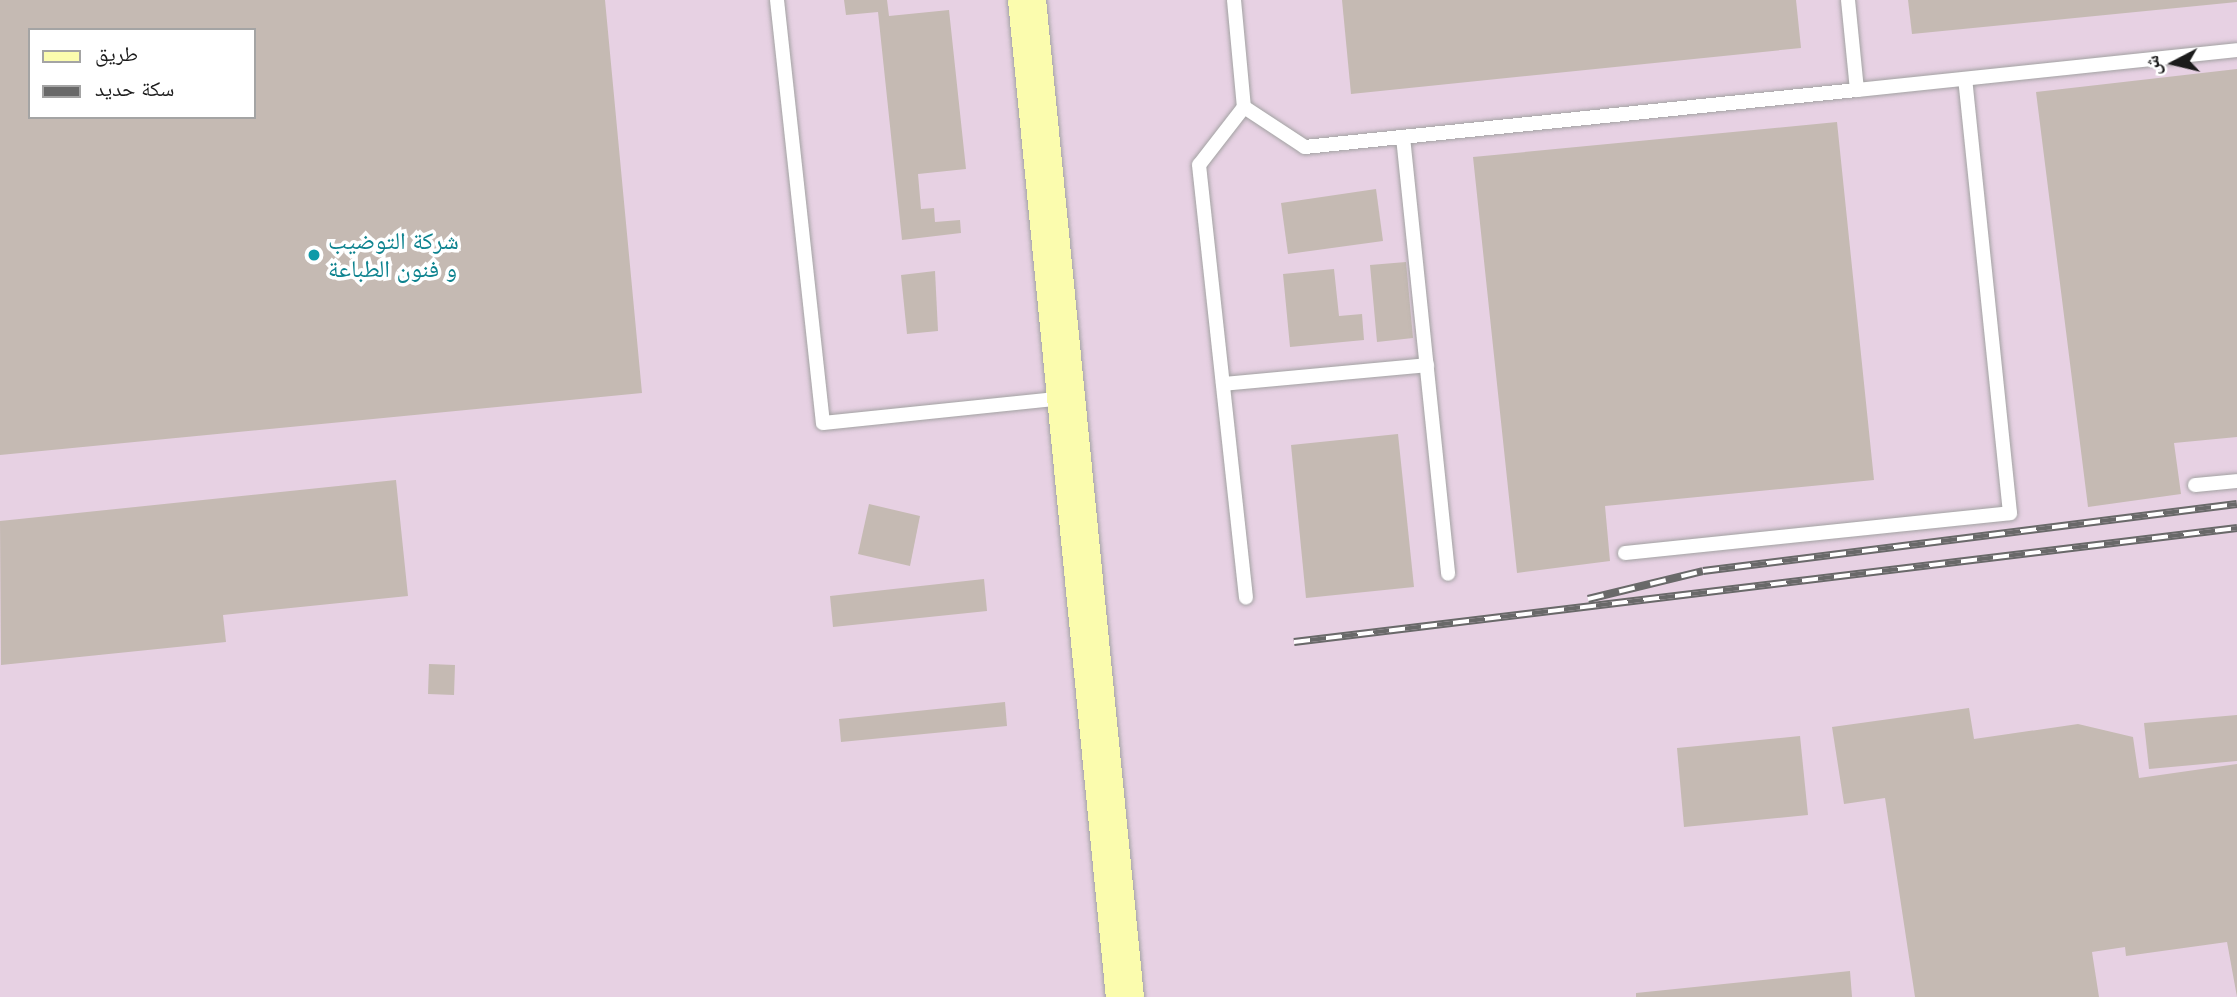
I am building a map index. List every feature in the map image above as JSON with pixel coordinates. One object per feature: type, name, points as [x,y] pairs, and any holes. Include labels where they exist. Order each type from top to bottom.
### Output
[{"type":"main road","points":[[1027,0],[1125,997]]},
{"type":"lane","points":[[777,0],[823,424],[1066,398]]},
{"type":"lane","points":[[1234,0],[1244,107],[1199,165],[1246,597]]},
{"type":"lane","points":[[1849,0],[1857,90]]},
{"type":"lane","points":[[1244,107],[1305,146],[2237,50]]},
{"type":"lane","points":[[1625,553],[2010,513],[1965,79]]},
{"type":"lane","points":[[1403,137],[1448,574]]},
{"type":"lane","points":[[1223,384],[1427,365]]},
{"type":"lane","points":[[2195,485],[2237,481]]},
{"type":"shaded area","points":[[0,0],[2237,0],[2237,997],[0,997]]},
{"type":"building","name":"شركة التوضيب و فنون الطباعة","points":[[0,0],[605,0],[642,393],[0,455]]},
{"type":"building","points":[[844,0],[887,0],[889,16],[949,10],[966,169],[918,174],[921,209],[934,208],[935,222],[960,220],[961,233],[902,240],[878,12],[846,15]]},
{"type":"building","points":[[1342,0],[1796,0],[1801,48],[1351,94]]},
{"type":"building","points":[[1908,0],[2237,0],[2237,2],[1912,34]]},
{"type":"building","points":[[2237,69],[2237,437],[2174,443],[2181,494],[2088,507],[2036,92]]},
{"type":"building","points":[[1837,122],[1874,480],[1605,506],[1610,561],[1517,573],[1473,157]]},
{"type":"building","points":[[1376,189],[1383,241],[1288,254],[1281,203]]},
{"type":"building","points":[[1406,262],[1413,338],[1377,342],[1370,265]]},
{"type":"building","points":[[1334,269],[1339,316],[1362,314],[1364,340],[1290,347],[1283,274]]},
{"type":"building","points":[[935,271],[938,331],[907,334],[901,275]]},
{"type":"building","points":[[1398,434],[1414,587],[1306,598],[1291,445]]},
{"type":"building","points":[[396,480],[408,596],[223,615],[226,642],[1,665],[0,521]]},
{"type":"building","points":[[869,504],[920,516],[910,566],[858,554]]},
{"type":"building","points":[[984,579],[987,611],[833,627],[830,596]]},
{"type":"building","points":[[429,664],[455,665],[454,695],[428,694]]},
{"type":"building","points":[[1005,702],[1007,726],[841,742],[839,719]]},
{"type":"building","points":[[1969,708],[1974,739],[2078,724],[2133,737],[2139,778],[2237,764],[2237,997],[2227,942],[2126,956],[2125,947],[2092,952],[2099,997],[1915,997],[1885,798],[1844,804],[1832,727]]},
{"type":"building","points":[[2237,715],[2237,761],[2149,769],[2144,723]]},
{"type":"building","points":[[1800,736],[1808,815],[1684,827],[1677,748]]},
{"type":"building","points":[[1850,971],[1852,997],[1636,997],[1636,993]]},
{"type":"railway","points":[[1588,599],[1703,571],[2237,504]]},
{"type":"railway","points":[[1294,642],[2237,528]]},
{"type":"place","name":"شركة التوضيب و فنون الطباعة","points":[[314,255]]}]
